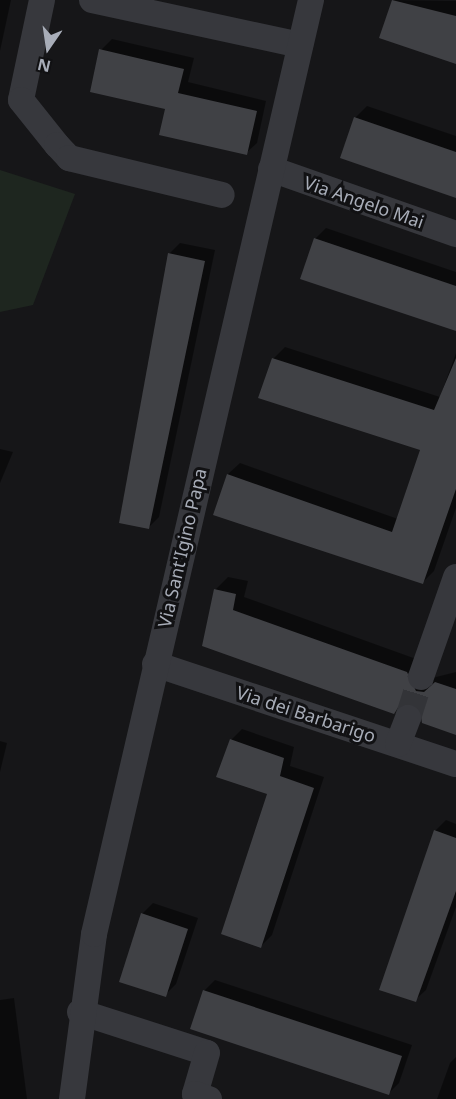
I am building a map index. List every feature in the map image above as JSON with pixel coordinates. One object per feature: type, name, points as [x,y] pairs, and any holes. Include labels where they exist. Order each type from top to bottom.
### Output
[{"type":"street","points":[[42,0],[21,100],[57,145],[69,158],[222,195]]},
{"type":"street","points":[[92,0],[300,45]]},
{"type":"street","name":"Via Sant'Igino Papa","points":[[72,1099],[80,1012],[155,664],[311,0]]},
{"type":"street","name":"Via Angelo Mai","points":[[271,169],[456,234]]},
{"type":"street","points":[[421,677],[456,576]]},
{"type":"street","name":"Via dei Barbarigo","points":[[155,664],[456,764]]},
{"type":"street","points":[[398,744],[408,718]]},
{"type":"street","points":[[80,1012],[207,1053],[195,1094],[209,1099]]},
{"type":"shaded area","points":[[0,170],[75,194],[33,305],[0,312]]},
{"type":"building","points":[[392,0],[456,16],[456,64],[379,38]]},
{"type":"building","points":[[99,49],[184,69],[178,93],[257,111],[247,155],[159,135],[165,109],[90,92]]},
{"type":"building","points":[[354,117],[456,152],[456,198],[340,158]]},
{"type":"building","points":[[314,238],[456,286],[456,331],[300,279]]},
{"type":"building","points":[[168,253],[205,261],[149,529],[119,523]]},
{"type":"building","points":[[272,358],[434,410],[456,358],[456,489],[423,584],[213,515],[227,474],[392,532],[420,450],[258,398]]},
{"type":"building","points":[[214,589],[236,594],[233,610],[407,672],[416,691],[424,692],[435,682],[456,689],[456,735],[422,723],[420,709],[413,704],[399,706],[394,714],[202,646]]},
{"type":"building","points":[[230,739],[284,758],[280,776],[314,788],[261,948],[221,934],[267,794],[216,777]]},
{"type":"building","points":[[434,830],[456,838],[456,891],[416,1002],[379,990]]},
{"type":"building","points":[[141,913],[188,929],[166,997],[119,982]]},
{"type":"building","points":[[203,990],[402,1056],[389,1095],[190,1029]]},
{"type":"tunnel","points":[[408,718],[421,677]]}]
